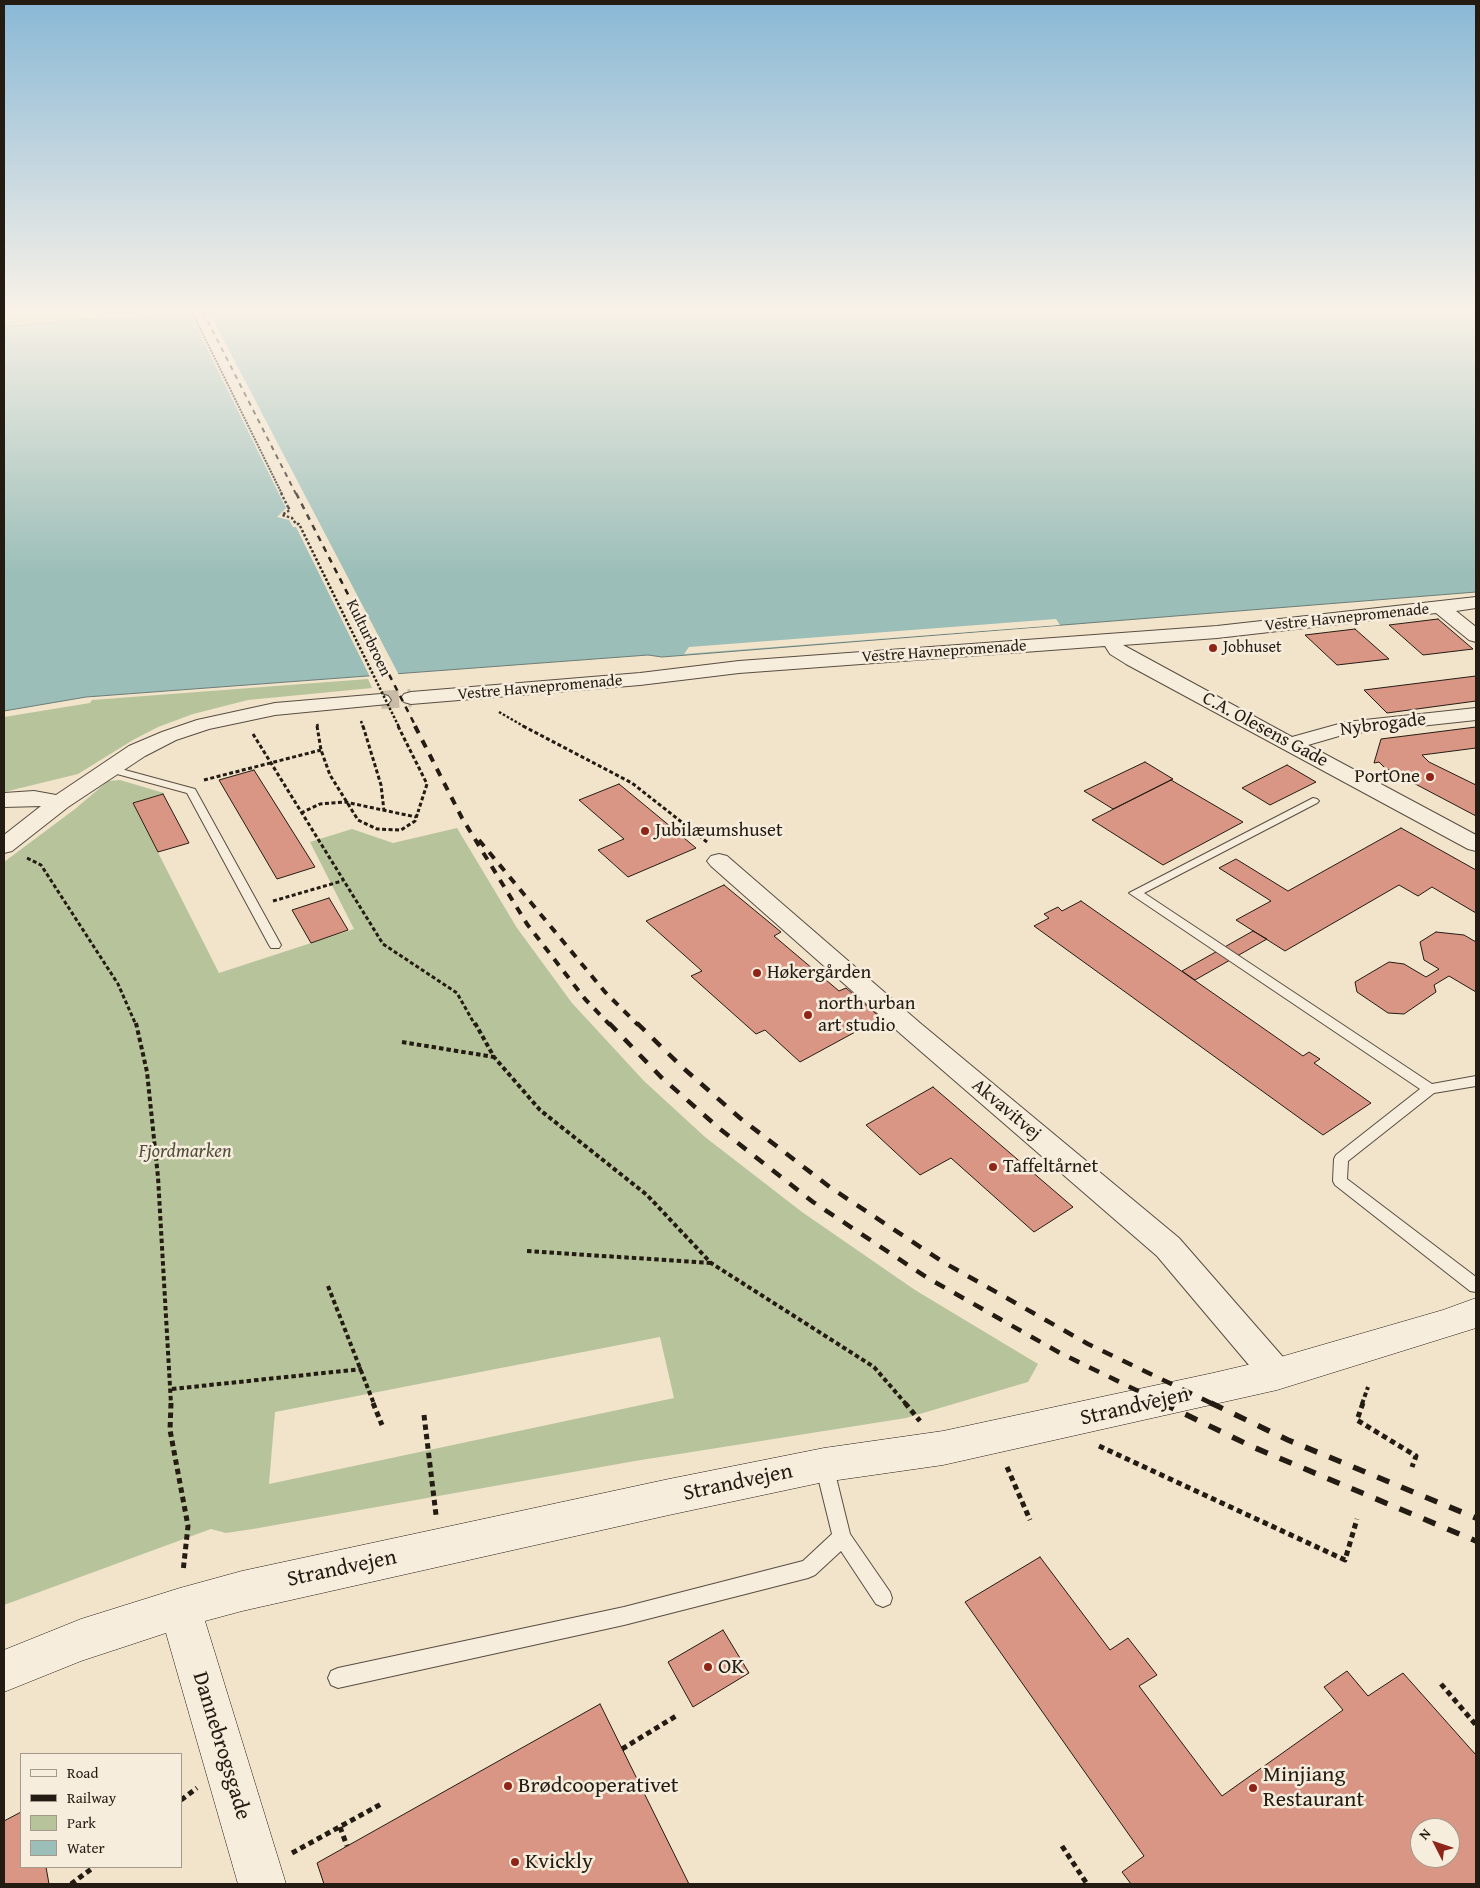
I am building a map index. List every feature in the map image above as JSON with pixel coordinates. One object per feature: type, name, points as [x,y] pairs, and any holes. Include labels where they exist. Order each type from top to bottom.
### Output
[{"type":"street","name":"Vestre Havnepromenade","points":[[411,698],[640,680],[739,667],[1217,632],[1476,603]]},
{"type":"street","points":[[1440,607],[1476,636]]},
{"type":"street","name":"C.A. Olesens Gade","points":[[1110,640],[1117,650],[1133,660],[1476,844]]},
{"type":"street","points":[[11,850],[60,802],[138,750],[169,736],[240,715],[313,704],[381,700]]},
{"type":"street","name":"Nybrogade","points":[[1291,744],[1346,728],[1476,714]]},
{"type":"street","points":[[4,800],[34,798],[60,802]]},
{"type":"street","name":"Akvavitvej","points":[[719,862],[911,1029],[1168,1247],[1277,1374]]},
{"type":"street","name":"Strandvejen","points":[[4,1671],[81,1640],[180,1608],[242,1591],[824,1465],[943,1448],[1277,1374],[1447,1324],[1476,1313]]},
{"type":"street","name":"Dannebrogsgade","points":[[180,1608],[260,1878]]},
{"type":"lane","points":[[110,769],[191,791],[275,944]]},
{"type":"lane","points":[[1313,801],[1135,893],[1430,1088]]},
{"type":"lane","points":[[1476,1081],[1430,1088],[1341,1159],[1340,1181],[1476,1286]]},
{"type":"lane","points":[[824,1465],[842,1536],[883,1598]]},
{"type":"lane","points":[[338,1678],[624,1616],[808,1569],[842,1536]]},
{"type":"path","name":"Kulturbroen","points":[[236,400],[290,510],[282,515],[292,518],[296,524],[299,524],[427,784],[416,818]]},
{"type":"path","points":[[468,694],[517,724],[632,783],[705,840],[717,851],[719,862]]},
{"type":"path","points":[[355,702],[382,785],[384,811]]},
{"type":"path","points":[[301,813],[320,804],[345,802],[416,818],[409,827],[401,830],[377,829],[358,820],[345,802],[330,775],[321,750],[313,704]]},
{"type":"path","points":[[240,715],[383,944],[457,993],[494,1057],[540,1110],[647,1195],[711,1263],[874,1367],[943,1448]]},
{"type":"path","points":[[191,791],[196,782],[321,750]]},
{"type":"path","points":[[11,850],[42,865],[118,984],[137,1026],[147,1072],[158,1177],[162,1275],[172,1389],[170,1430],[188,1526],[180,1608]]},
{"type":"path","points":[[254,907],[342,881]]},
{"type":"path","points":[[402,1042],[494,1057]]},
{"type":"path","points":[[527,1251],[711,1263]]},
{"type":"path","points":[[328,1286],[362,1369],[382,1425]]},
{"type":"path","points":[[172,1389],[362,1369]]},
{"type":"path","points":[[1368,1387],[1357,1420],[1416,1456],[1412,1467]]},
{"type":"path","points":[[424,1416],[439,1548]]},
{"type":"path","points":[[1098,1446],[1345,1560],[1357,1520]]},
{"type":"path","points":[[1007,1467],[1030,1520]]},
{"type":"path","points":[[1441,1684],[1476,1724]]},
{"type":"path","points":[[622,1749],[676,1716]]},
{"type":"path","points":[[260,1878],[340,1827],[384,1803]]},
{"type":"path","points":[[340,1827],[347,1846]]},
{"type":"path","points":[[1062,1846],[1087,1884]]},
{"type":"path","points":[[71,1884],[93,1868]]},
{"type":"green space","points":[[368,679],[372,688],[248,700],[193,714],[158,727],[133,740],[78,774],[4,792],[4,717],[90,703],[92,700]]},
{"type":"green space","name":"Fjordmarken","points":[[120,780],[164,793],[133,803],[219,973],[354,929],[310,842],[352,829],[393,843],[457,828],[517,928],[572,1003],[644,1081],[705,1137],[802,1212],[915,1290],[1038,1364],[1028,1382],[906,1418],[635,1461],[253,1529],[226,1533],[211,1529],[4,1605],[4,862],[75,809],[108,781]],"holes":[[[660,1337],[674,1398],[269,1484],[275,1412]]]},
{"type":"water","points":[[4,400],[1476,400],[1476,592],[662,657],[648,655],[86,697],[4,711]]},
{"type":"pier","points":[[233,400],[255,400],[400,677],[371,679],[296,527],[293,527],[289,520],[277,517],[286,508]]},
{"type":"pier","points":[[1056,619],[1060,625],[684,654],[689,647]]},
{"type":"building","points":[[1438,619],[1473,649],[1423,655],[1389,625]]},
{"type":"building","points":[[1355,629],[1389,659],[1337,665],[1305,635]]},
{"type":"building","points":[[1476,676],[1476,701],[1387,713],[1364,690]]},
{"type":"building","name":"PortOne","points":[[1476,727],[1476,748],[1422,755],[1429,762],[1476,785],[1476,816],[1385,768],[1379,762],[1374,763],[1381,739]]},
{"type":"building","points":[[1145,762],[1173,779],[1113,809],[1084,791]]},
{"type":"building","points":[[1287,765],[1316,782],[1270,805],[1242,788]]},
{"type":"building","points":[[254,770],[315,867],[277,879],[219,780]]},
{"type":"building","points":[[1171,780],[1243,822],[1163,865],[1092,820]]},
{"type":"building","name":"Jubilæumshuset","points":[[619,784],[696,848],[628,877],[598,850],[624,839],[579,800]]},
{"type":"building","points":[[163,794],[189,843],[158,852],[133,803]]},
{"type":"building","points":[[1401,828],[1476,870],[1476,913],[1432,887],[1418,896],[1399,885],[1285,951],[1236,920],[1271,901],[1219,868],[1236,859],[1288,891]]},
{"type":"building","name":"Høkergården","points":[[724,885],[781,932],[774,936],[839,991],[846,988],[881,1018],[800,1062],[765,1030],[756,1034],[691,976],[702,971],[646,921]]},
{"type":"building","points":[[329,898],[348,930],[311,943],[292,910]]},
{"type":"building","points":[[1081,901],[1303,1056],[1309,1052],[1320,1059],[1314,1063],[1371,1103],[1323,1135],[1034,926],[1049,918],[1044,914],[1058,907],[1062,911]]},
{"type":"building","points":[[1253,931],[1267,939],[1195,980],[1182,971]]},
{"type":"building","points":[[1436,932],[1464,935],[1476,942],[1476,992],[1449,976],[1434,985],[1436,992],[1404,1014],[1388,1013],[1357,992],[1355,982],[1389,962],[1404,964],[1426,977],[1439,969],[1424,960],[1420,942]]},
{"type":"building","name":"Taffeltårnet","points":[[933,1087],[1073,1207],[1034,1232],[951,1158],[920,1175],[866,1125]]},
{"type":"building","points":[[1040,1557],[1110,1650],[1128,1638],[1157,1675],[1139,1686],[1222,1796],[1343,1710],[1324,1687],[1347,1671],[1368,1696],[1403,1673],[1476,1755],[1476,1884],[1131,1884],[1122,1872],[1144,1856],[965,1602]]},
{"type":"building","name":"OK","points":[[723,1630],[749,1673],[693,1707],[668,1662]]},
{"type":"building","points":[[600,1704],[689,1884],[324,1884],[317,1863]]},
{"type":"building","points":[[20,1813],[20,1868],[46,1868],[49,1884],[4,1884],[4,1821]]},
{"type":"tunnel","points":[[381,700],[411,698]]},
{"type":"railway","points":[[248,400],[296,494]]},
{"type":"railway","points":[[296,493],[416,727]]},
{"type":"railway","points":[[415,726],[462,818],[527,924],[585,999],[610,1025]]},
{"type":"railway","points":[[479,840],[605,992],[638,1025]]},
{"type":"railway","points":[[609,1023],[661,1077],[720,1129],[813,1202],[926,1277],[1060,1353],[1165,1404]]},
{"type":"railway","points":[[637,1023],[682,1067],[740,1118],[831,1188],[943,1262],[1088,1344],[1213,1404]]},
{"type":"railway","points":[[1162,1403],[1253,1447],[1476,1541]]},
{"type":"railway","points":[[1211,1403],[1288,1440],[1476,1518]]},
{"type":"place","name":"Jobhuset","points":[[1213,648]]},
{"type":"place","name":"PortOne","points":[[1430,777]]},
{"type":"place","name":"Jubilæumshuset","points":[[645,831]]},
{"type":"place","name":"Høkergården","points":[[757,973]]},
{"type":"place","name":"north urban art studio","points":[[808,1015]]},
{"type":"place","name":"Taffeltårnet","points":[[993,1167]]},
{"type":"place","name":"OK","points":[[708,1667]]},
{"type":"place","name":"Brødcooperativet","points":[[508,1786]]},
{"type":"place","name":"Minjiang Restaurant","points":[[1253,1788]]},
{"type":"place","name":"Kvickly","points":[[515,1862]]}]
